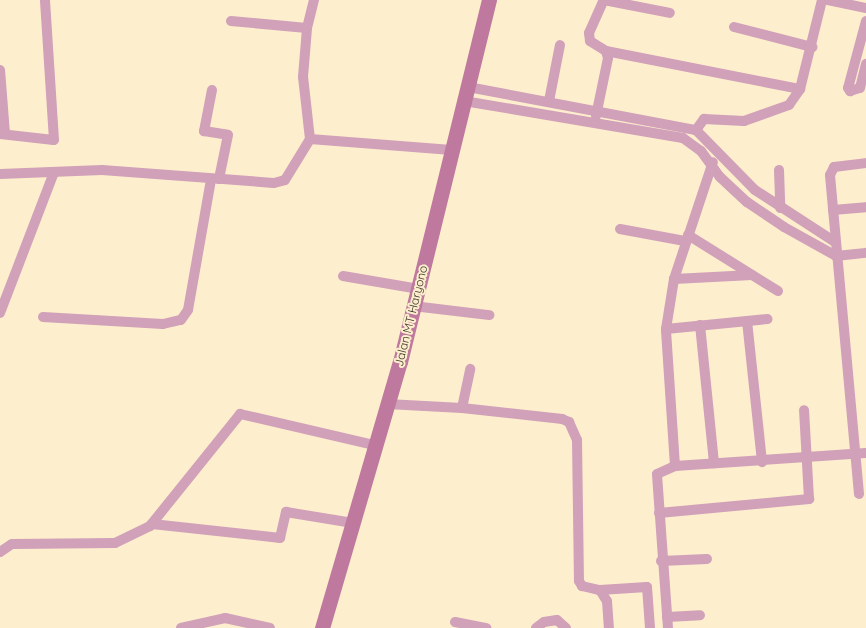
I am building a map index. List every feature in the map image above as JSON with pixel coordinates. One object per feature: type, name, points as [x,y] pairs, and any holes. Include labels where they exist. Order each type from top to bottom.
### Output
[{"type":"main road","name":"Jalan MT Haryono","points":[[322,628],[387,404],[418,289],[490,0]]},
{"type":"street","points":[[0,70],[2,134],[54,140],[45,0]]},
{"type":"street","points":[[0,174],[102,170],[282,182],[310,139],[304,89],[307,28],[314,0]]},
{"type":"street","points":[[670,13],[604,0],[589,33],[590,41],[606,51],[800,89]]},
{"type":"street","points":[[696,130],[704,119],[732,123],[789,105],[800,89],[812,47],[822,0]]},
{"type":"street","points":[[828,0],[866,8]]},
{"type":"street","points":[[232,20],[307,28]]},
{"type":"street","points":[[866,21],[848,88],[850,92],[860,88],[866,64]]},
{"type":"street","points":[[734,27],[812,47]]},
{"type":"street","points":[[549,101],[560,45]]},
{"type":"street","points":[[594,124],[608,58],[606,51]]},
{"type":"street","points":[[43,317],[162,324],[181,320],[188,310],[215,179],[228,135],[204,131],[212,90]]},
{"type":"street","points":[[466,94],[549,101],[696,130],[755,190],[835,242]]},
{"type":"street","points":[[466,94],[594,124],[683,138],[701,151],[711,166],[747,202],[836,256],[866,254]]},
{"type":"street","points":[[310,139],[452,150]]},
{"type":"street","points":[[675,466],[666,329],[674,279],[716,152]]},
{"type":"street","points":[[859,494],[861,454],[836,256],[831,169],[866,163]]},
{"type":"street","points":[[780,170],[780,208]]},
{"type":"street","points":[[0,313],[54,172]]},
{"type":"street","points":[[833,210],[866,206]]},
{"type":"street","points":[[620,229],[687,238],[778,291]]},
{"type":"street","points":[[674,279],[752,275]]},
{"type":"street","points":[[343,276],[418,289]]},
{"type":"street","points":[[413,306],[489,315]]},
{"type":"street","points":[[666,329],[768,319]]},
{"type":"street","points":[[747,321],[762,462]]},
{"type":"street","points":[[700,325],[714,463]]},
{"type":"street","points":[[462,408],[470,369]]},
{"type":"street","points":[[387,404],[462,408],[562,419],[569,422],[577,440],[579,582],[582,586],[600,590],[647,587],[650,628]]},
{"type":"street","points":[[659,513],[805,501],[810,495],[804,410]]},
{"type":"street","points":[[0,552],[12,544],[116,543],[152,524],[184,480],[240,414],[374,445]]},
{"type":"street","points":[[668,628],[655,476],[675,466],[762,462],[861,454]]},
{"type":"street","points":[[152,524],[280,538],[286,512],[353,523]]},
{"type":"street","points":[[661,561],[707,559]]},
{"type":"street","points":[[600,590],[606,601],[609,628]]},
{"type":"street","points":[[666,617],[700,615]]},
{"type":"street","points":[[181,628],[226,618],[270,628]]},
{"type":"street","points":[[536,628],[544,622],[557,620],[566,628]]},
{"type":"street","points":[[456,622],[486,628]]}]
